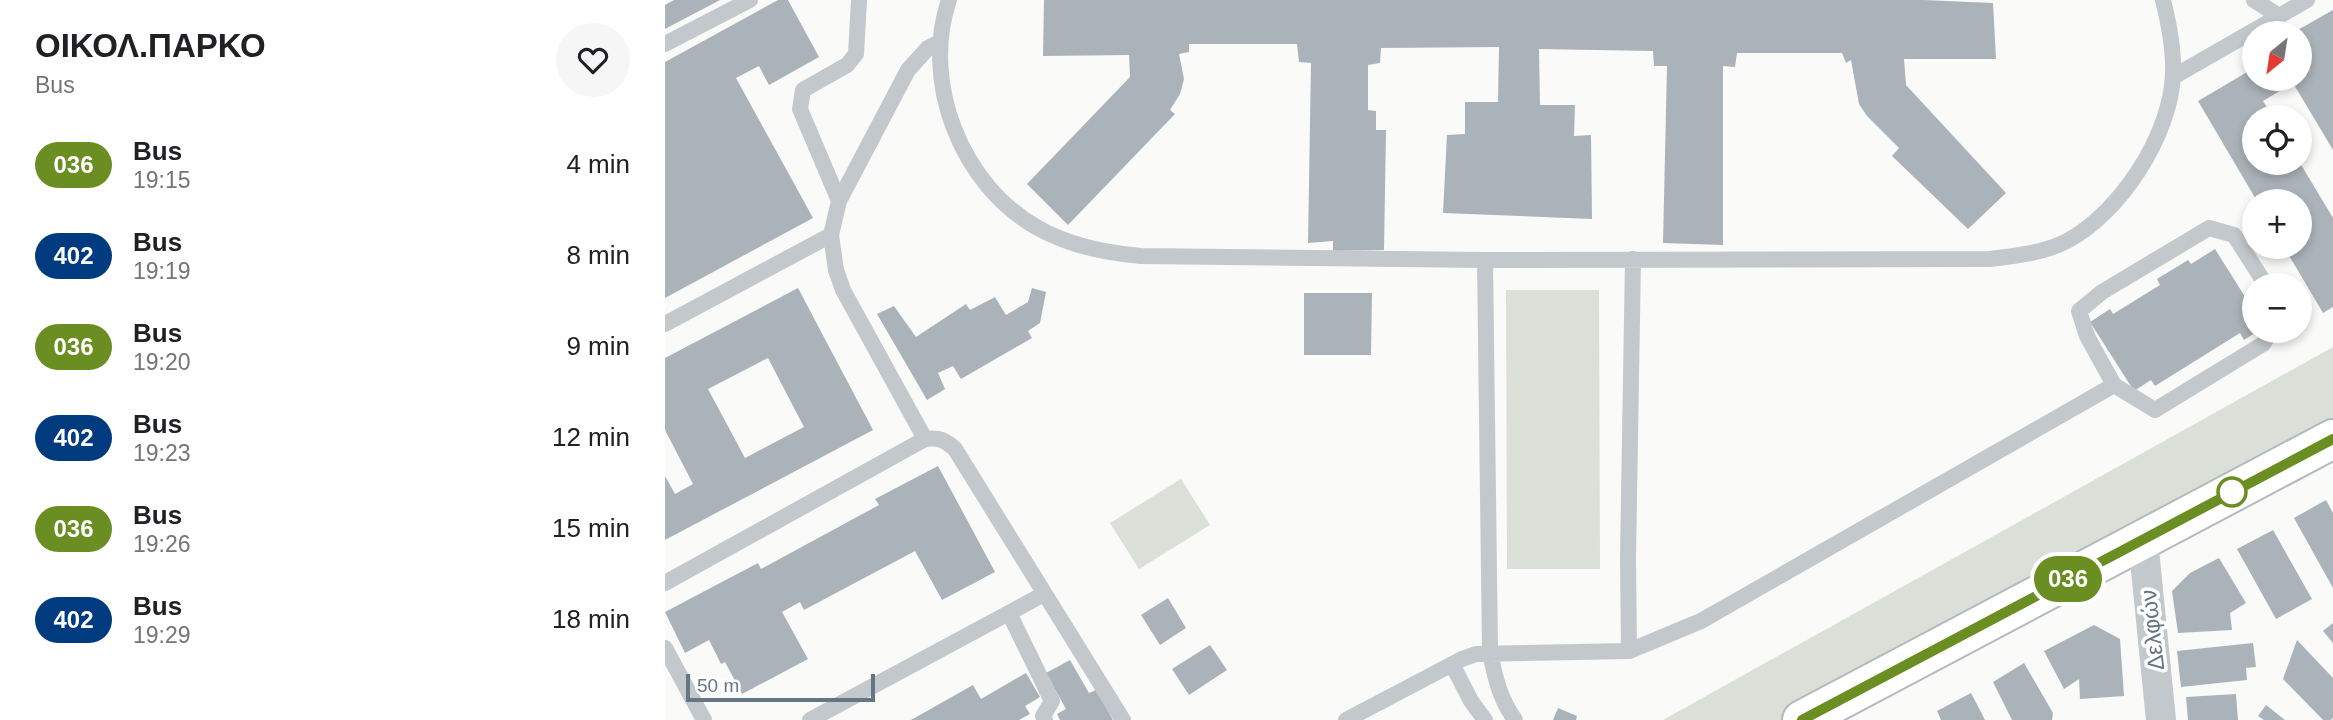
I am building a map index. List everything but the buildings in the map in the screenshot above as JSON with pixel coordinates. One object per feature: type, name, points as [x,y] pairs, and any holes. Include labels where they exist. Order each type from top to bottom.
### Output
[{"type":"street","points":[[1803,720],[2333,439]]},
{"type":"street","name":"Δελφών","points":[[2143,540],[2161,720]]},
{"type":"lane","points":[[665,44],[750,0]]},
{"type":"lane","points":[[839,201],[800,109],[803,90],[848,65],[856,54],[859,0]]},
{"type":"lane","points":[[950,0],[943,20],[939,63],[952,126],[982,177],[1001,200],[1037,228],[1109,253],[1141,256],[1485,260],[1989,259],[2041,250],[2065,242],[2086,229],[2121,195],[2157,135],[2173,77],[2169,27],[2163,0]]},
{"type":"lane","points":[[2253,0],[2279,16]]},
{"type":"lane","points":[[2173,77],[2307,0]]},
{"type":"lane","points":[[925,439],[843,290],[836,270],[831,235],[839,201],[908,70],[929,48],[940,42]]},
{"type":"lane","points":[[2258,273],[2234,235],[2209,228],[2102,292],[2079,311],[2087,336],[2114,385],[2155,410],[2264,343]]},
{"type":"lane","points":[[665,324],[831,235]]},
{"type":"lane","points":[[1629,651],[1633,258]]},
{"type":"lane","points":[[1485,260],[1490,652],[1497,687],[1515,720]]},
{"type":"lane","points":[[1346,720],[1469,656],[1490,652],[1629,651],[1701,621],[2114,385]]},
{"type":"lane","points":[[665,583],[925,439],[936,438],[955,449],[1123,720]]},
{"type":"lane","points":[[810,720],[1044,594]]},
{"type":"lane","points":[[1009,613],[1052,701],[1043,716],[1045,720]]},
{"type":"lane","points":[[665,648],[705,720]]},
{"type":"lane","points":[[1452,664],[1471,701],[1485,720]]},
{"type":"shaded area","points":[[1506,290],[1599,290],[1600,569],[1507,569]]},
{"type":"shaded area","points":[[2333,347],[2333,431],[1785,720],[1663,720]]},
{"type":"shaded area","points":[[1181,479],[1210,525],[1139,569],[1110,523]]},
{"type":"bus line","name":"036","points":[[1802,720],[2333,439]]}]
